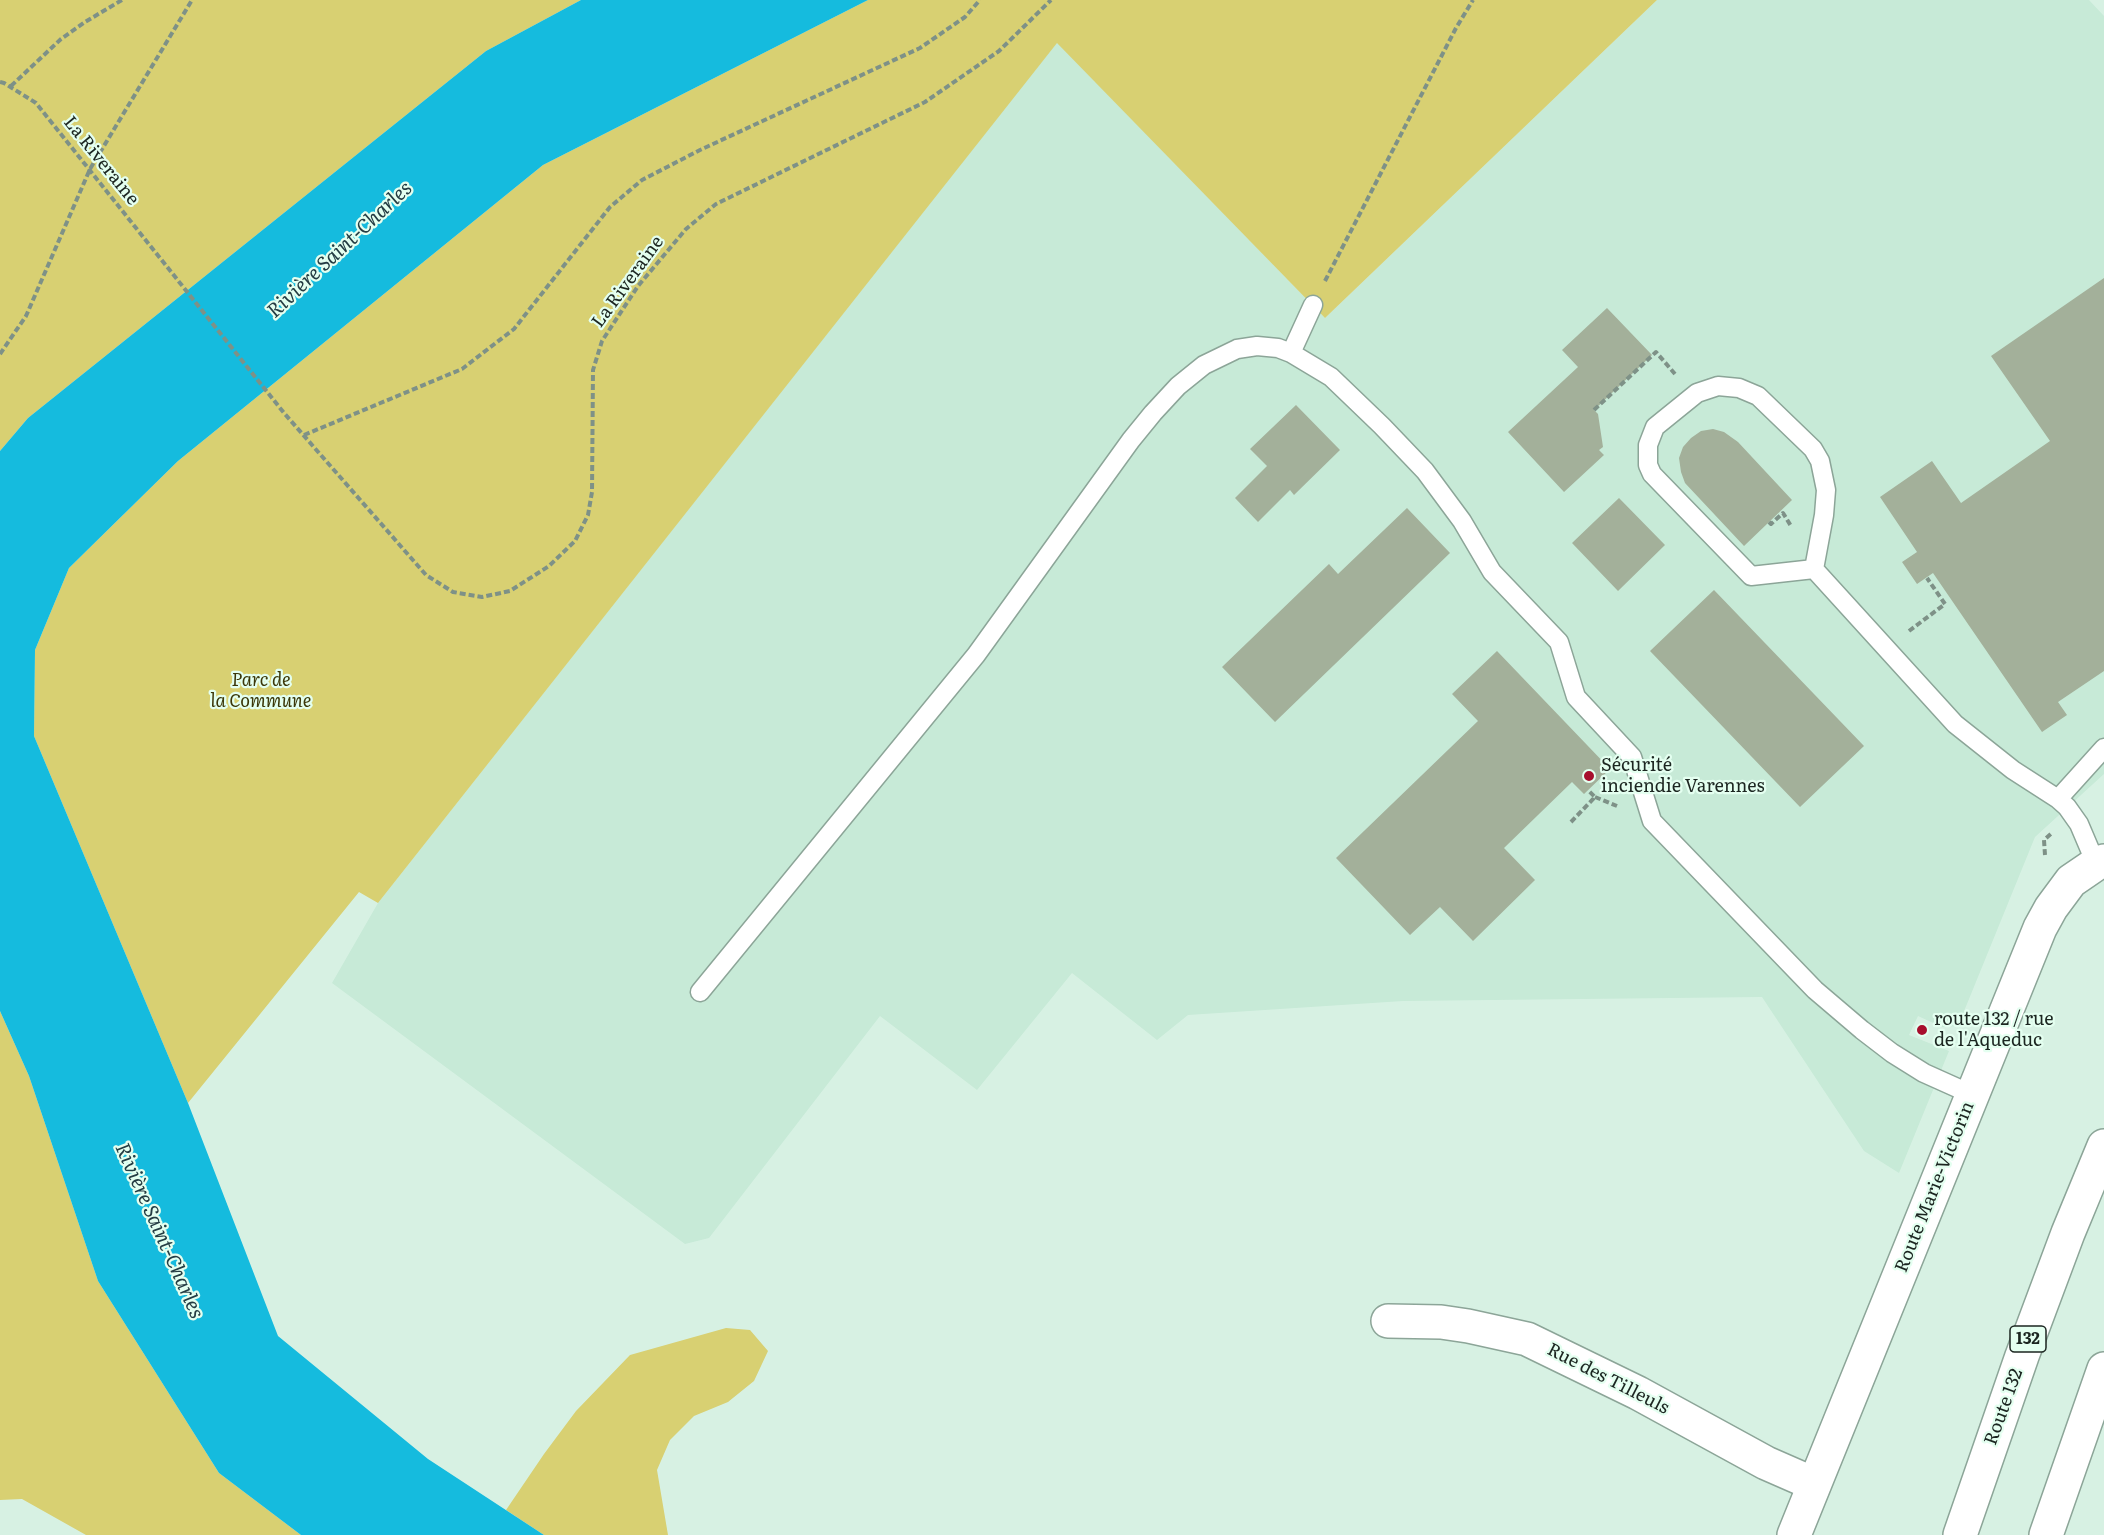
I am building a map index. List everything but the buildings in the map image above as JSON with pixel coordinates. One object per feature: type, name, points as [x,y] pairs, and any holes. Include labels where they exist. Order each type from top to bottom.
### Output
[{"type":"main road","name":"Route Marie-Victorin","points":[[1794,1535],[2032,947],[2051,908],[2071,881],[2100,862]]},
{"type":"main road","name":"Route 132","points":[[1960,1535],[2022,1356],[2068,1233],[2104,1146]]},
{"type":"main road","name":"Rue des Tilleuls","points":[[1388,1321],[1442,1322],[1527,1339],[1638,1393],[1766,1463],[1814,1484]]},
{"type":"main road","points":[[2046,1535],[2104,1369]]},
{"type":"lane","points":[[1291,353],[1313,305]]},
{"type":"lane","points":[[700,992],[976,655],[1153,413],[1178,386],[1204,365],[1237,349],[1257,346],[1278,348],[1291,353],[1331,377],[1425,471],[1462,521],[1492,572],[1558,642],[1576,697],[1632,757],[1652,821],[1815,990],[1892,1053],[1924,1073],[1973,1095]]},
{"type":"lane","points":[[1718,386],[1749,391],[1767,403],[1813,449],[1820,461],[1826,490],[1814,569],[1751,576],[1652,474],[1648,465],[1648,446],[1650,436],[1662,420],[1697,393],[1718,386]]},
{"type":"lane","points":[[1814,569],[1955,724],[2013,770],[2058,799],[2073,814],[2100,862]]},
{"type":"lane","points":[[2058,799],[2104,748]]},
{"type":"path","points":[[10,86],[61,39],[122,0]]},
{"type":"path","points":[[0,354],[26,316],[90,169],[192,0]]},
{"type":"path","points":[[304,435],[462,369],[514,329],[610,207],[642,180],[700,150],[920,48],[965,16],[980,0]]},
{"type":"path","name":"La Riveraine","points":[[0,82],[36,103],[284,413],[426,575],[453,592],[482,597],[510,591],[549,566],[575,541],[588,515],[592,492],[593,370],[602,341],[638,286],[686,229],[716,204],[924,102],[999,51],[1051,0]]},
{"type":"path","points":[[1313,305],[1451,38],[1473,0]]},
{"type":"path","points":[[1594,410],[1656,352],[1674,373]]},
{"type":"path","points":[[1769,522],[1771,524],[1783,513],[1785,516]]},
{"type":"path","points":[[1918,622],[1945,604],[1927,578]]},
{"type":"path","points":[[1571,822],[1595,797],[1588,790]]},
{"type":"shaded area","points":[[1657,0],[2089,0],[2104,16],[2104,774],[2035,837],[1958,1026],[1942,1027],[1918,1016],[1909,1035],[1949,1051],[1899,1173],[1864,1151],[1762,997],[1403,1001],[1188,1015],[1157,1040],[1072,973],[977,1090],[880,1016],[709,1238],[685,1244],[332,983],[378,903],[1057,42],[1325,318]]},
{"type":"green space","points":[[0,0],[581,0],[486,51],[28,418],[0,451]]},
{"type":"green space","name":"Parc de la Commune","points":[[868,0],[1657,0],[1325,318],[1057,43],[378,903],[359,892],[188,1103],[34,736],[35,650],[69,568],[178,461],[543,165]]},
{"type":"green space","points":[[0,1011],[29,1076],[98,1281],[219,1473],[301,1535],[86,1535],[22,1499],[0,1500]]},
{"type":"green space","points":[[726,1328],[750,1330],[768,1351],[754,1381],[728,1402],[694,1416],[670,1440],[657,1470],[668,1535],[544,1535],[506,1510],[576,1411],[630,1355]]},
{"type":"water","name":"Rivière Saint-Charles","points":[[581,0],[868,0],[543,165],[178,461],[69,568],[35,650],[34,736],[188,1103],[278,1336],[428,1459],[544,1535],[301,1535],[219,1473],[98,1281],[29,1076],[0,1011],[0,451],[28,418],[486,51]]},
{"type":"place","name":"Sécurité inciendie Varennes","points":[[1589,776]]},
{"type":"place","name":"route 132 / rue de l'Aqueduc","points":[[1922,1030]]}]
